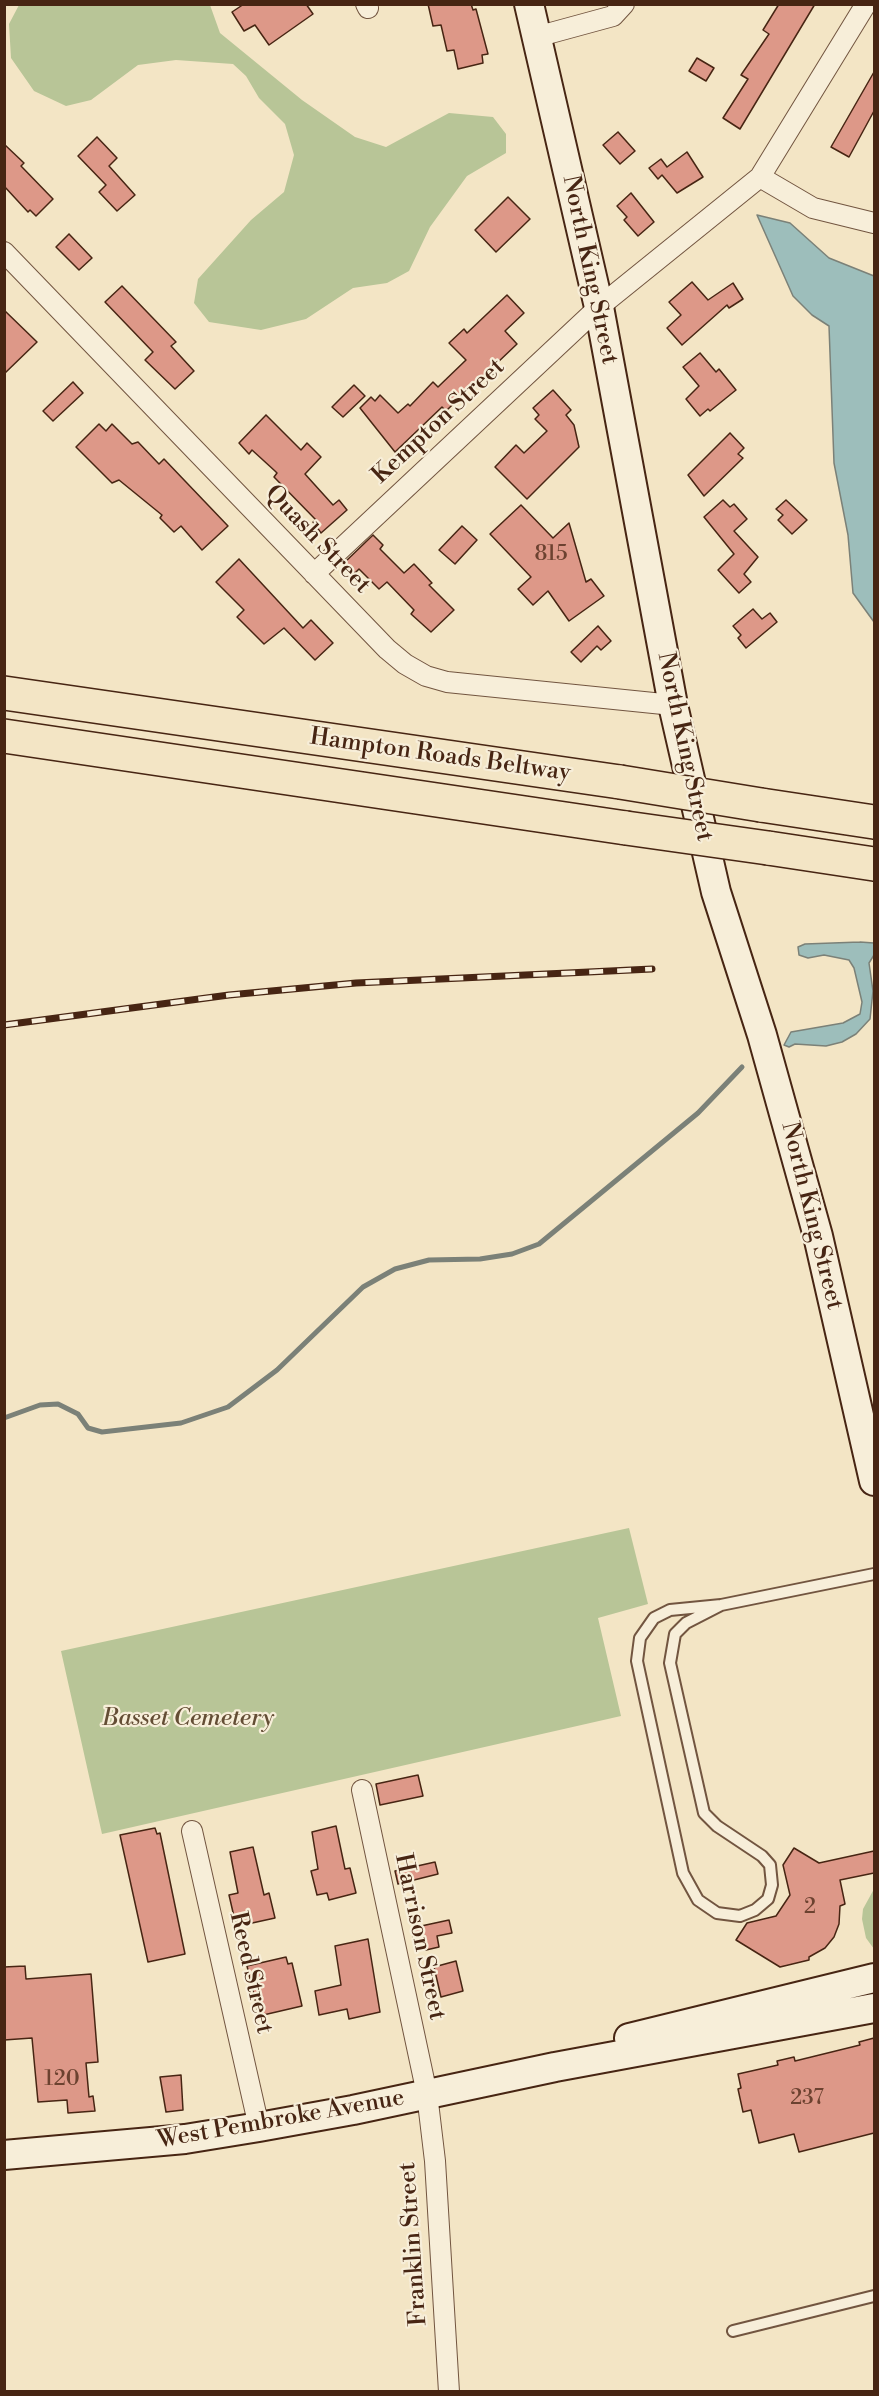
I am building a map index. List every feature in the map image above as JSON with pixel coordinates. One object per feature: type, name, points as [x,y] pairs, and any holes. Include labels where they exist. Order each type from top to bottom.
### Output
[{"type":"highway","name":"Hampton Roads Beltway","points":[[4,693],[620,782],[874,822]]},
{"type":"highway","name":"Hampton Roads Beltway","points":[[4,735],[874,864]]},
{"type":"main road","name":"North King Street","points":[[529,4],[599,307],[673,705],[716,892],[762,1035],[818,1236],[874,1481]]},
{"type":"main road","name":"West Pembroke Avenue","points":[[555,2067],[641,2034],[874,1978]]},
{"type":"main road","name":"West Pembroke Avenue","points":[[4,2155],[185,2139],[259,2127],[555,2067],[874,2008]]},
{"type":"street","points":[[536,36],[613,16],[624,4]]},
{"type":"street","name":"Kempton Street","points":[[314,574],[599,307],[760,177],[866,4]]},
{"type":"street","points":[[760,177],[813,208],[874,223]]},
{"type":"street","name":"Quash Street","points":[[4,252],[387,649],[426,676],[470,686],[673,705]]},
{"type":"street","name":"Harrison Street","points":[[362,1790],[427,2094]]},
{"type":"street","name":"Reed Street","points":[[192,1831],[259,2127]]},
{"type":"street","name":"Franklin Street","points":[[427,2094],[435,2161],[449,2391]]},
{"type":"lane","points":[[721,1605],[686,1623],[675,1634],[670,1663],[704,1813],[717,1826],[762,1856],[770,1865],[772,1885],[768,1899],[755,1910],[740,1916],[717,1913],[698,1900],[683,1874],[637,1661],[640,1638],[654,1618],[670,1611],[721,1605],[874,1574]]},
{"type":"lane","points":[[733,2331],[874,2296]]},
{"type":"green space","points":[[19,5],[210,5],[220,33],[302,100],[355,137],[386,147],[449,113],[493,117],[506,134],[506,153],[467,176],[430,227],[409,271],[387,283],[353,288],[306,319],[261,330],[209,322],[194,303],[198,279],[251,220],[284,192],[294,155],[285,124],[259,98],[246,76],[233,64],[176,60],[138,65],[91,100],[66,106],[34,91],[11,58],[9,24]]},
{"type":"green space","name":"Basset Cemetery","points":[[629,1528],[648,1604],[598,1618],[621,1716],[102,1834],[61,1651]]},
{"type":"green space","points":[[874,1889],[874,1949],[866,1938],[862,1919],[863,1909]]},
{"type":"water","points":[[757,215],[790,223],[829,258],[874,276],[874,622],[853,593],[848,535],[834,463],[829,326],[812,315],[793,296]]},
{"type":"water","points":[[874,943],[874,955],[869,963],[873,991],[870,1019],[856,1034],[842,1042],[826,1046],[795,1044],[789,1047],[784,1045],[791,1032],[843,1023],[860,1014],[862,1002],[854,968],[849,960],[824,955],[808,958],[799,955],[798,947],[805,944]]},
{"type":"building","points":[[244,4],[306,4],[313,14],[269,45],[255,25],[244,31],[232,12]]},
{"type":"building","points":[[428,4],[471,4],[473,10],[476,9],[488,54],[482,55],[483,63],[458,69],[454,50],[447,51],[441,25],[433,26]]},
{"type":"building","points":[[779,4],[815,4],[740,129],[723,118],[748,79],[741,75],[769,34],[763,30]]},
{"type":"building","points":[[697,58],[714,68],[706,81],[689,71]]},
{"type":"building","points":[[874,72],[874,111],[849,157],[831,147]]},
{"type":"building","points":[[618,132],[635,151],[620,164],[603,145]]},
{"type":"building","points":[[97,137],[117,158],[109,166],[135,195],[117,211],[99,192],[106,185],[78,156]]},
{"type":"building","points":[[4,144],[24,163],[21,166],[53,199],[36,216],[30,210],[28,212],[4,186]]},
{"type":"building","points":[[687,152],[703,177],[677,193],[662,175],[658,179],[649,168],[661,159],[667,167]]},
{"type":"building","points":[[631,193],[654,222],[638,236],[624,220],[627,217],[617,206]]},
{"type":"building","points":[[508,197],[530,219],[496,252],[475,230]]},
{"type":"building","points":[[69,234],[92,258],[79,270],[56,247]]},
{"type":"building","points":[[692,282],[708,300],[733,283],[743,299],[729,308],[727,305],[682,345],[667,328],[681,315],[669,302]]},
{"type":"building","points":[[122,286],[176,342],[171,346],[194,371],[175,389],[145,360],[153,352],[105,302]]},
{"type":"building","points":[[507,295],[524,313],[505,331],[517,344],[496,364],[498,369],[486,381],[481,377],[446,411],[442,407],[395,452],[360,408],[371,397],[375,401],[380,395],[398,413],[408,404],[410,406],[433,382],[438,387],[466,360],[449,343],[464,329],[467,333]]},
{"type":"building","points":[[4,310],[37,342],[4,374]]},
{"type":"building","points":[[700,353],[716,372],[719,369],[736,390],[710,411],[708,409],[700,416],[686,399],[699,386],[683,367]]},
{"type":"building","points":[[73,382],[83,393],[53,421],[43,411]]},
{"type":"building","points":[[354,385],[365,396],[343,417],[332,407]]},
{"type":"building","points":[[553,390],[571,410],[566,415],[574,425],[579,447],[527,499],[495,467],[516,445],[524,453],[547,431],[535,419],[539,415],[533,408]]},
{"type":"building","points":[[266,415],[301,450],[307,443],[321,457],[305,474],[333,505],[339,500],[347,510],[321,533],[313,522],[316,520],[274,477],[277,473],[252,450],[249,454],[239,443]]},
{"type":"building","points":[[99,424],[106,431],[112,424],[132,444],[138,442],[159,464],[164,459],[228,526],[202,550],[181,526],[174,532],[160,518],[162,515],[119,480],[112,483],[76,447]]},
{"type":"building","points":[[730,433],[744,448],[738,454],[743,458],[704,496],[688,475]]},
{"type":"building","points":[[723,500],[730,507],[734,504],[747,519],[734,531],[758,557],[744,574],[751,582],[739,593],[718,570],[734,554],[704,517]]},
{"type":"building","points":[[786,500],[807,520],[792,534],[778,520],[783,515],[776,509]]},
{"type":"building","points":[[521,505],[553,538],[569,523],[586,582],[591,579],[604,596],[569,621],[548,591],[533,605],[518,589],[531,577],[490,534]]},
{"type":"building","points":[[462,526],[477,540],[455,564],[439,550]]},
{"type":"building","points":[[373,535],[383,545],[380,549],[404,573],[414,564],[432,583],[429,585],[454,610],[431,632],[411,614],[414,610],[387,582],[379,589],[359,569],[355,573],[344,563]]},
{"type":"building","points":[[239,559],[303,628],[311,620],[333,643],[315,660],[284,628],[264,644],[237,617],[244,610],[216,582]]},
{"type":"building","points":[[753,609],[762,619],[770,613],[777,622],[746,648],[738,638],[741,635],[733,626]]},
{"type":"building","points":[[598,626],[611,641],[601,650],[597,646],[581,662],[571,652]]},
{"type":"building","points":[[418,1775],[423,1796],[380,1805],[376,1784]]},
{"type":"building","points":[[336,1826],[345,1869],[350,1868],[356,1893],[329,1900],[327,1893],[317,1895],[311,1871],[318,1869],[312,1832]]},
{"type":"building","points":[[155,1828],[157,1834],[160,1833],[185,1954],[148,1962],[120,1835]]},
{"type":"building","points":[[253,1847],[264,1895],[269,1893],[275,1918],[243,1925],[241,1920],[235,1921],[229,1895],[238,1893],[230,1852]]},
{"type":"building","points":[[794,1848],[819,1863],[874,1851],[874,1873],[840,1880],[845,1904],[840,1906],[839,1924],[834,1937],[825,1948],[809,1957],[809,1960],[780,1967],[736,1940],[747,1923],[776,1916],[790,1895],[783,1865]]},
{"type":"building","points":[[435,1862],[438,1874],[398,1884],[395,1871]]},
{"type":"building","points":[[449,1920],[452,1933],[437,1936],[439,1947],[426,1950],[424,1939],[414,1941],[412,1928]]},
{"type":"building","points":[[368,1939],[380,2012],[349,2019],[347,2009],[319,2015],[315,1991],[341,1985],[335,1946]]},
{"type":"building","points":[[286,1957],[288,1964],[292,1963],[302,2006],[259,2016],[247,1966]]},
{"type":"building","points":[[456,1961],[463,1991],[441,1997],[434,1967]]},
{"type":"building","points":[[25,1966],[26,1979],[91,1974],[98,2062],[86,2063],[89,2097],[93,2096],[95,2111],[68,2113],[67,2100],[38,2102],[32,2038],[4,2040],[4,1967]]},
{"type":"building","points":[[874,2038],[874,2133],[799,2152],[794,2134],[759,2143],[751,2110],[743,2112],[738,2089],[741,2088],[738,2074],[778,2065],[777,2061],[794,2057],[795,2061],[860,2045],[859,2042]]},
{"type":"building","points":[[181,2075],[183,2110],[166,2112],[160,2077]]},
{"type":"waterway","points":[[4,1418],[40,1405],[58,1404],[78,1414],[88,1428],[102,1432],[181,1423],[228,1407],[277,1370],[363,1287],[395,1269],[429,1260],[480,1259],[512,1254],[539,1244],[698,1113],[742,1067]]},
{"type":"railway","points":[[4,1025],[229,995],[356,983],[652,969]]}]
